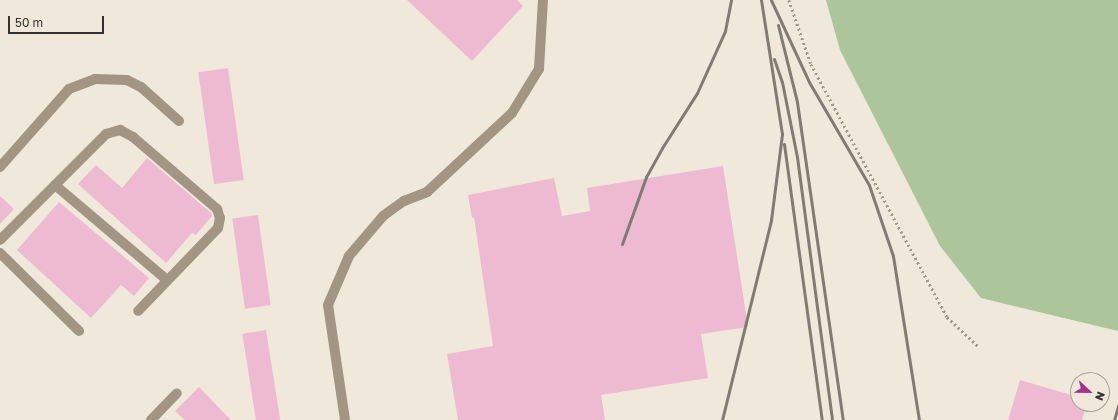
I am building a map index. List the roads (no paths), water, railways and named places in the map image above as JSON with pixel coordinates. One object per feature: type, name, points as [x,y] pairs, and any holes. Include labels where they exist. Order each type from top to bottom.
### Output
[{"type":"lane","points":[[345,420],[328,305],[350,256],[383,216],[404,201],[427,192],[512,113],[539,69],[543,0]]},
{"type":"lane","points":[[0,167],[69,89],[95,79],[127,80],[134,83],[141,87],[178,121]]},
{"type":"lane","points":[[0,240],[106,134],[120,130],[133,137],[217,209],[220,218],[218,228],[138,311]]},
{"type":"lane","points":[[55,184],[168,280]]},
{"type":"lane","points":[[0,253],[79,331]]},
{"type":"lane","points":[[152,420],[177,394]]},
{"type":"railway","points":[[622,244],[646,177],[662,148],[697,93],[725,31],[731,0]]},
{"type":"railway","points":[[722,420],[771,220],[782,134],[761,0]]},
{"type":"railway","points":[[771,0],[809,82],[869,185],[893,256],[919,420]]},
{"type":"railway","points":[[778,25],[797,102],[843,420]]},
{"type":"railway","points":[[774,59],[782,82],[797,157],[832,420]]},
{"type":"railway","points":[[784,144],[822,420]]},
{"type":"railway","points":[[1114,420],[1118,406]]}]
